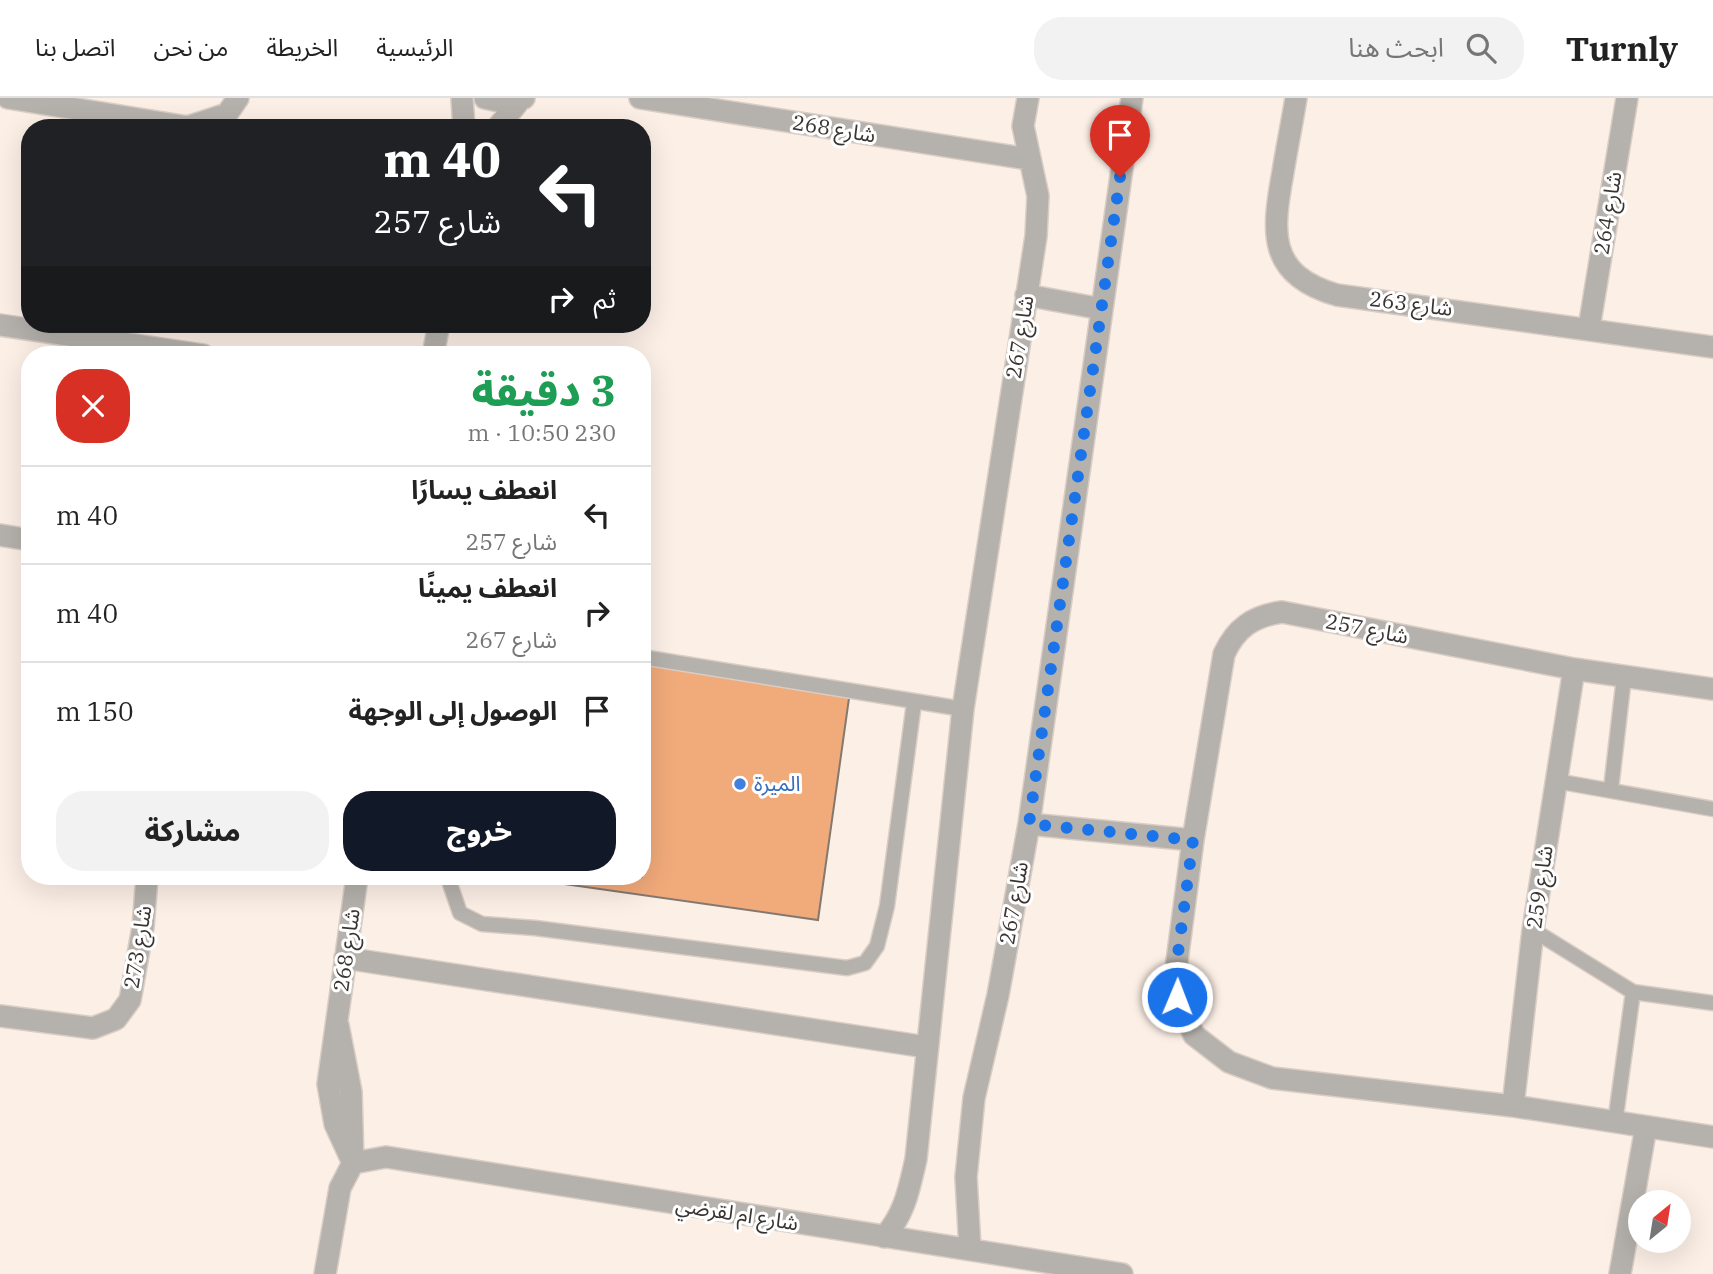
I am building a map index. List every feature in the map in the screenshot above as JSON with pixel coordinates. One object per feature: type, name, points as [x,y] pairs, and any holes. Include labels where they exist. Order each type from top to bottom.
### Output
[{"type":"street","points":[[8,98],[138,119]]},
{"type":"street","points":[[212,119],[227,114],[238,98]]},
{"type":"street","points":[[462,98],[463,119]]},
{"type":"street","points":[[485,98],[503,102],[522,99]]},
{"type":"street","name":"شارع 268","points":[[640,98],[1028,159]]},
{"type":"street","name":"شارع 267","points":[[884,1237],[898,1221],[905,1206],[916,1159],[962,709],[1038,214],[1038,196],[1028,159],[1023,125],[1028,98]]},
{"type":"street","name":"شارع 267","points":[[970,1249],[966,1177],[970,1124],[1029,824],[1132,98]]},
{"type":"street","name":"شارع 263","points":[[1296,98],[1275,219],[1281,255],[1296,276],[1315,289],[1337,295],[1713,346]]},
{"type":"street","name":"شارع 264","points":[[1590,328],[1627,98]]},
{"type":"street","points":[[505,119],[522,99]]},
{"type":"street","points":[[1026,295],[1102,309]]},
{"type":"street","points":[[0,324],[21,327]]},
{"type":"street","points":[[59,333],[144,346]]},
{"type":"street","points":[[0,535],[21,538]]},
{"type":"street","name":"شارع 257","points":[[1713,689],[1574,669],[1282,612],[1252,620],[1230,640],[1224,654],[1193,840],[1175,976],[1177,997],[1189,1026],[1209,1049],[1249,1071],[1294,1083],[1513,1107],[1713,1137]]},
{"type":"street","name":"شارع 259","points":[[1513,1107],[1533,930],[1574,669]]},
{"type":"street","points":[[1029,824],[1193,840]]},
{"type":"street","name":"شارع 273","points":[[0,1016],[93,1028],[116,1019],[130,1000],[143,927],[146,885]]},
{"type":"street","name":"شارع 268","points":[[353,1163],[342,1143],[330,1104],[328,1063],[338,1023],[356,885]]},
{"type":"street","points":[[345,958],[926,1047]]},
{"type":"street","points":[[1620,1274],[1646,1127]]},
{"type":"street","name":"شارع ام لقرضي","points":[[353,1163],[386,1157],[1122,1274]]},
{"type":"street","points":[[325,1274],[340,1188],[353,1163]]},
{"type":"lane","points":[[651,659],[962,709]]},
{"type":"lane","points":[[1611,789],[1625,677]]},
{"type":"lane","points":[[450,885],[460,913],[482,925],[535,928],[847,968],[865,963],[877,946],[887,906],[914,703]]},
{"type":"lane","points":[[1556,781],[1713,809]]},
{"type":"lane","points":[[1533,930],[1633,992],[1713,1003]]},
{"type":"lane","points":[[1615,1123],[1633,992]]},
{"type":"building","name":"الميرة","points":[[651,662],[850,691],[818,920],[571,885],[651,885]]},
{"type":"place","name":"الميرة","points":[[740,784]]},
{"type":"route","points":[[1120,177],[1029,824],[1193,840],[1175,976],[1177,997]]}]
